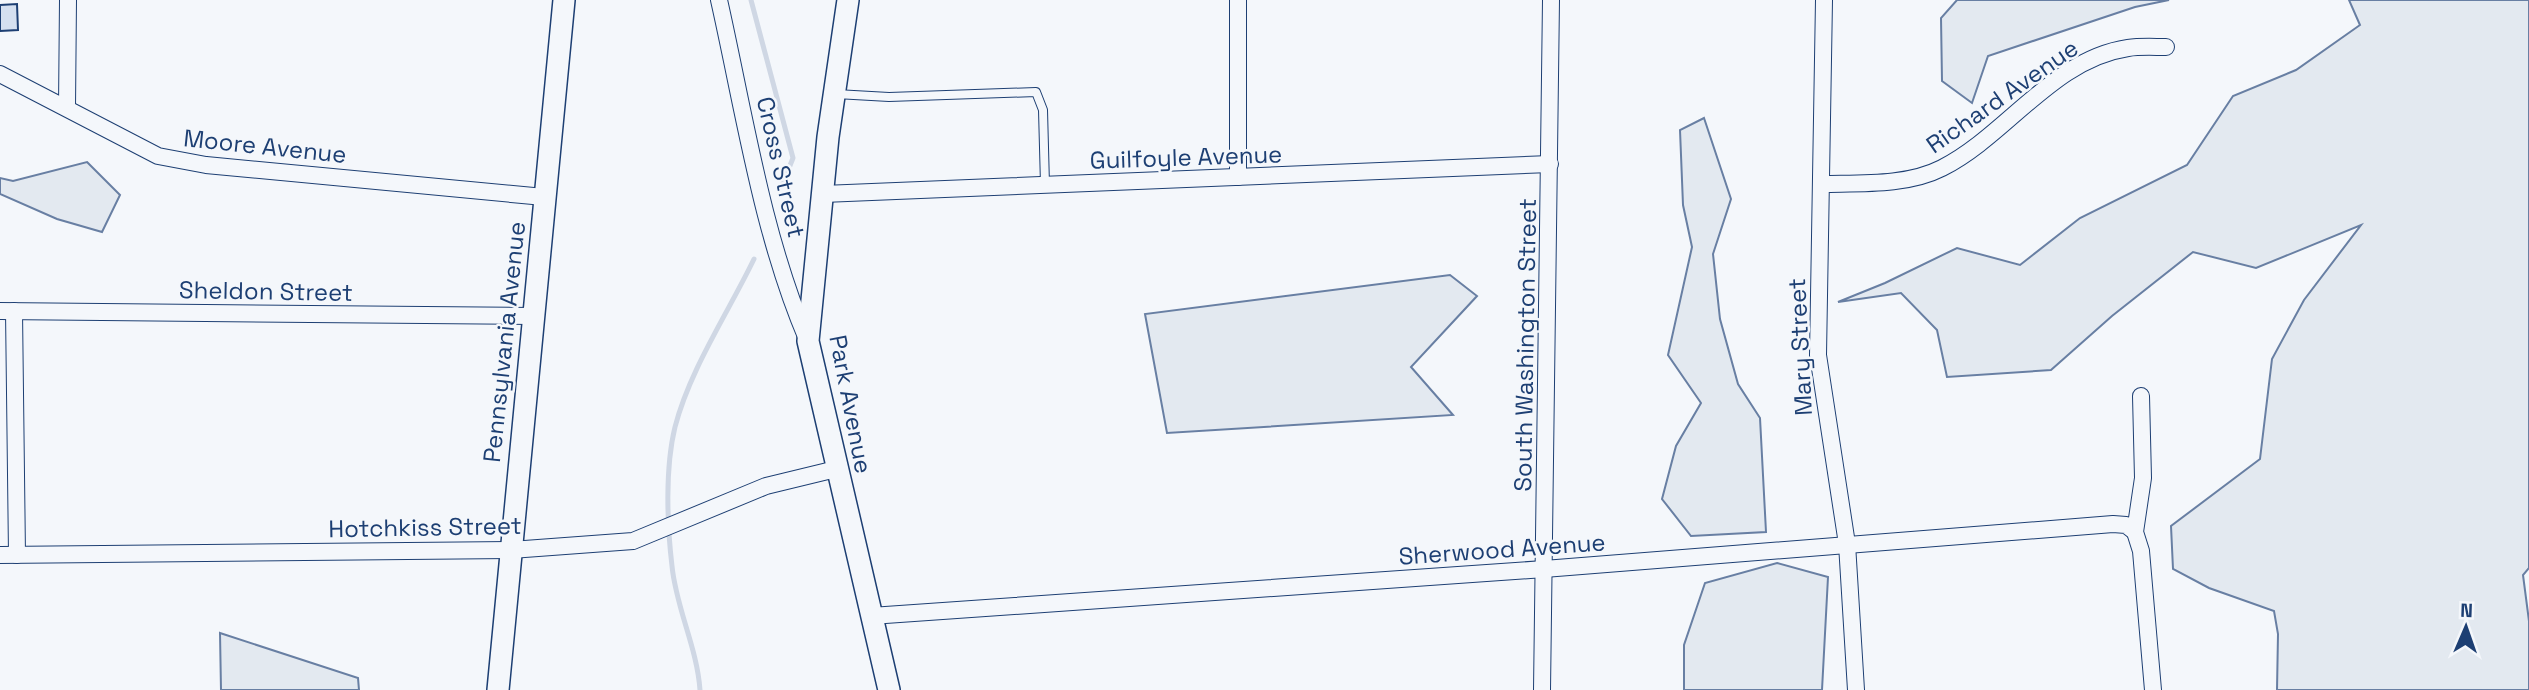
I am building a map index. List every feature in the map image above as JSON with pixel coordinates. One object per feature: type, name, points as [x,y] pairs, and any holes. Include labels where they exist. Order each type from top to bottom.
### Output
[{"type":"street","points":[[67,107],[68,0]]},
{"type":"street","name":"Pennsylvania Avenue","points":[[498,690],[564,0]]},
{"type":"street","name":"Cross Street","points":[[719,0],[769,223],[790,299],[808,341]]},
{"type":"street","name":"Park Avenue","points":[[848,0],[813,264],[808,341],[889,690]]},
{"type":"street","points":[[1238,0],[1238,177]]},
{"type":"street","name":"South Washington Street","points":[[1542,690],[1551,0]]},
{"type":"street","name":"Mary Street","points":[[1824,0],[1818,355],[1847,544],[1856,690]]},
{"type":"street","name":"Richard Avenue","points":[[1822,184],[1876,183],[1926,174],[1943,167],[1995,132],[2044,90],[2100,56],[2128,48],[2166,47]]},
{"type":"street","name":"Moore Avenue","points":[[0,74],[158,156],[194,163],[544,197]]},
{"type":"street","name":"Guilfoyle Avenue","points":[[823,194],[1550,164]]},
{"type":"street","points":[[7,311],[8,555]]},
{"type":"street","name":"Sheldon Street","points":[[7,311],[533,316]]},
{"type":"street","points":[[2141,397],[2143,478],[2135,532],[2141,551],[2153,690]]},
{"type":"street","name":"Hotchkiss Street","points":[[8,555],[510,550],[633,541],[766,486],[836,469]]},
{"type":"street","name":"Sherwood Avenue","points":[[871,616],[1544,569],[2113,524],[2126,525],[2135,532]]},
{"type":"lane","points":[[835,93],[936,97],[1036,92],[1044,110],[1045,185]]},
{"type":"shaded area","points":[[1957,0],[2169,0],[2135,7],[1988,56],[1972,103],[1942,81],[1941,18]]},
{"type":"shaded area","points":[[2349,0],[2529,0],[2529,568],[2523,575],[2529,621],[2529,690],[2277,690],[2278,634],[2274,611],[2209,588],[2173,569],[2171,526],[2260,459],[2272,359],[2304,300],[2361,225],[2256,268],[2193,252],[2112,316],[2051,370],[1947,377],[1937,330],[1901,293],[1838,302],[1885,283],[1957,248],[2020,265],[2080,218],[2187,165],[2233,96],[2296,70],[2360,25]]},
{"type":"shaded area","points":[[1704,118],[1731,199],[1713,254],[1720,319],[1738,384],[1760,418],[1766,532],[1691,536],[1662,499],[1676,446],[1701,403],[1668,355],[1692,247],[1683,205],[1680,130]]},
{"type":"shaded area","points":[[87,162],[120,195],[102,232],[57,219],[0,194],[0,178],[13,181]]},
{"type":"shaded area","points":[[1450,275],[1477,296],[1411,367],[1453,415],[1167,433],[1145,314]]},
{"type":"shaded area","points":[[1777,563],[1828,577],[1822,690],[1684,690],[1684,645],[1705,583]]},
{"type":"shaded area","points":[[220,633],[358,678],[359,690],[221,690]]},
{"type":"building","points":[[17,4],[18,30],[0,31],[0,5]]},
{"type":"waterway","points":[[751,0],[793,158],[783,183]]},
{"type":"waterway","points":[[700,690],[695,658],[672,566],[668,514],[672,443],[690,384],[754,259]]}]
